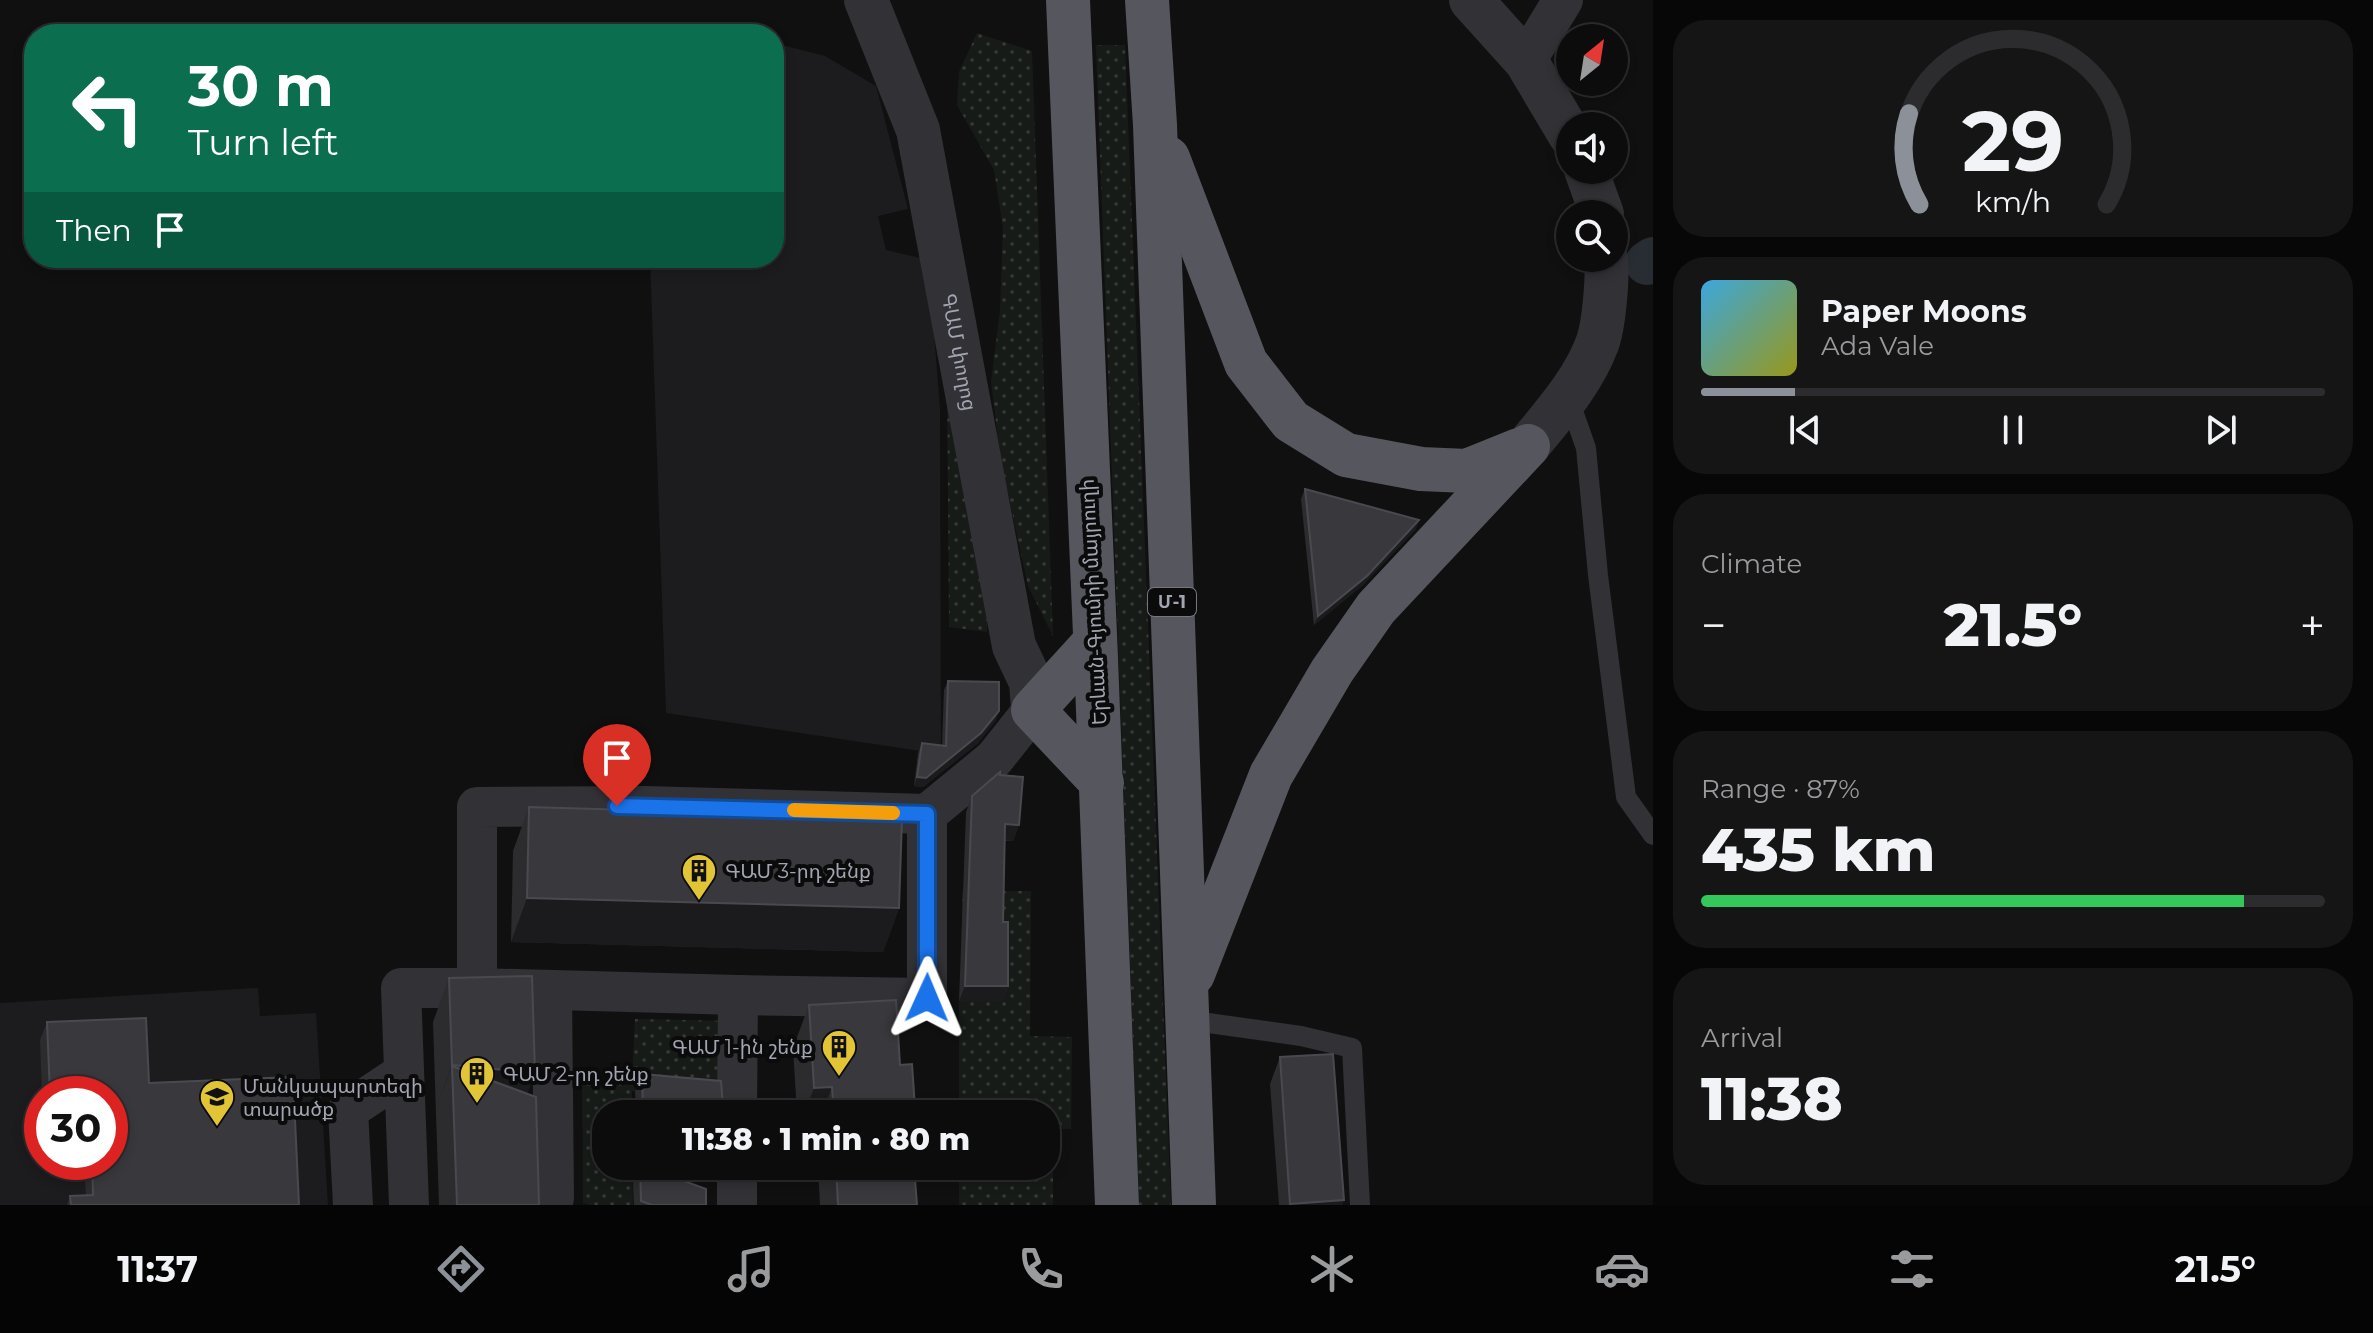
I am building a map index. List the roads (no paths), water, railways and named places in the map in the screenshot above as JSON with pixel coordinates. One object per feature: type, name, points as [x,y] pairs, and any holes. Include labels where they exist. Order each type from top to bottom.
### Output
[{"type":"highway","name":"Երևան-Գյումրի մայրուղի","points":[[1068,0],[1117,1205]]},
{"type":"highway","name":"Մ-1","points":[[1147,0],[1155,125],[1194,1205]]},
{"type":"highway","points":[[1155,125],[1246,363],[1291,421],[1346,455],[1421,469],[1467,471],[1528,446]]},
{"type":"highway","points":[[1186,1007],[1271,775],[1332,671],[1376,608],[1528,446]]},
{"type":"highway","points":[[1094,643],[1033,710],[1102,783]]},
{"type":"street","name":"ԳԱՄ փողոց","points":[[866,0],[918,130],[1014,646],[1031,682],[1033,710]]},
{"type":"street","points":[[1471,0],[1526,61],[1556,112]]},
{"type":"street","points":[[1526,61],[1563,0]]},
{"type":"street","points":[[1528,446],[1568,397],[1598,343],[1608,272]]},
{"type":"street","points":[[477,988],[477,807],[645,806],[927,814],[994,759],[1033,710]]},
{"type":"street","points":[[409,1205],[401,988],[927,998],[927,814]]},
{"type":"street","points":[[552,991],[554,1198]]},
{"type":"street","points":[[737,1100],[738,995]]},
{"type":"street","points":[[353,1205],[348,1110],[402,1074]]},
{"type":"street","points":[[737,1180],[737,1205]]},
{"type":"lane","points":[[1568,397],[1586,448],[1598,575],[1626,797],[1653,835]]},
{"type":"lane","points":[[1186,1007],[1352,1048],[1360,1205]]},
{"type":"waterway","points":[[1647,263],[1653,259]]},
{"type":"place","name":"ԳԱՄ 3-րդ շենք","points":[[699,902]]},
{"type":"place","name":"ԳԱՄ 1-ին շենք","points":[[839,1078]]},
{"type":"place","name":"ԳԱՄ 2-րդ շենք","points":[[477,1105]]},
{"type":"place","name":"Մանկապարտեզի տարածք","points":[[217,1128]]}]
